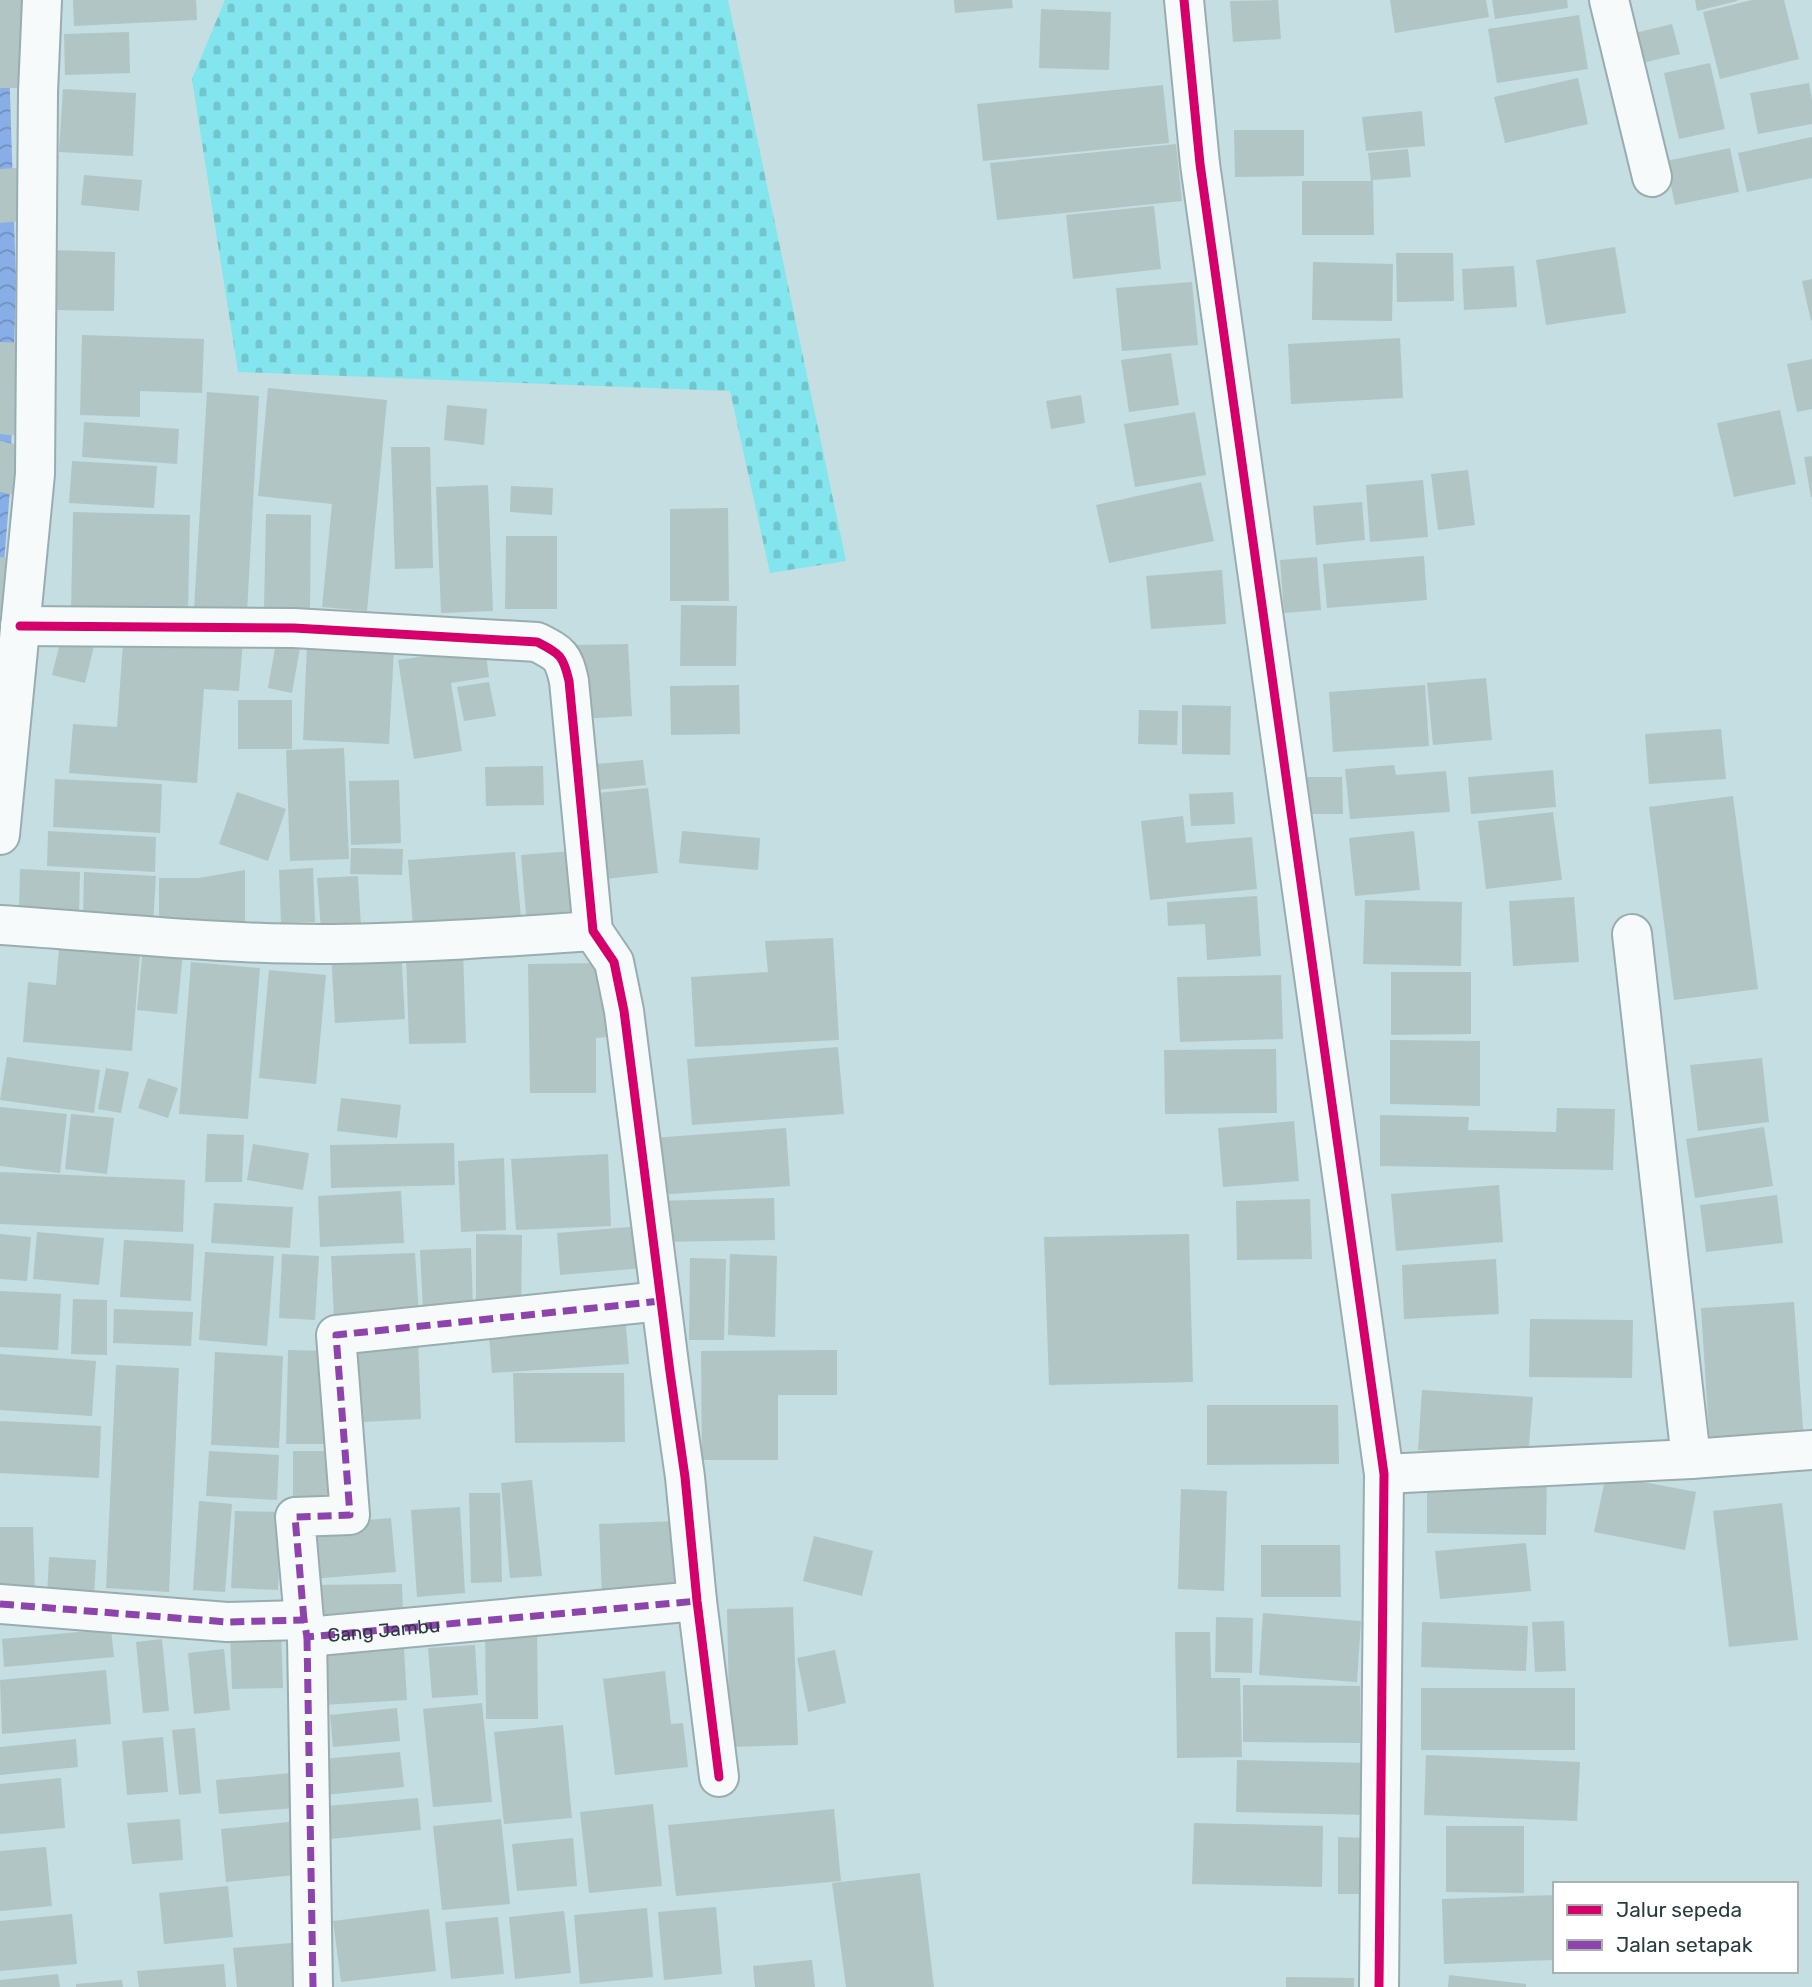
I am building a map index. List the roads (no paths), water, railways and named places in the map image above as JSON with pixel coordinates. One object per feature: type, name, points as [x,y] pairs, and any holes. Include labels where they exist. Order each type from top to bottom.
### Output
[{"type":"street","points":[[0,835],[35,474],[38,92],[42,0]]},
{"type":"street","points":[[1184,0],[1200,164],[1384,1474],[1379,1987]]},
{"type":"street","points":[[1609,0],[1652,177]]},
{"type":"street","points":[[20,626],[294,628],[537,642],[558,653],[565,664],[569,681],[593,930],[614,962],[624,1011],[685,1477],[719,1777]]},
{"type":"street","points":[[0,925],[221,941],[332,944],[452,941],[593,930]]},
{"type":"street","points":[[1632,933],[1691,1459]]},
{"type":"street","points":[[313,1987],[306,1628],[295,1517],[350,1516],[336,1335],[662,1301]]},
{"type":"street","points":[[1384,1474],[1691,1459],[1812,1450]]},
{"type":"street","name":"Gang Jambu","points":[[0,1604],[306,1628],[697,1601]]},
{"type":"water","points":[[0,0],[7,0],[16,282],[10,490],[0,611]]}]
